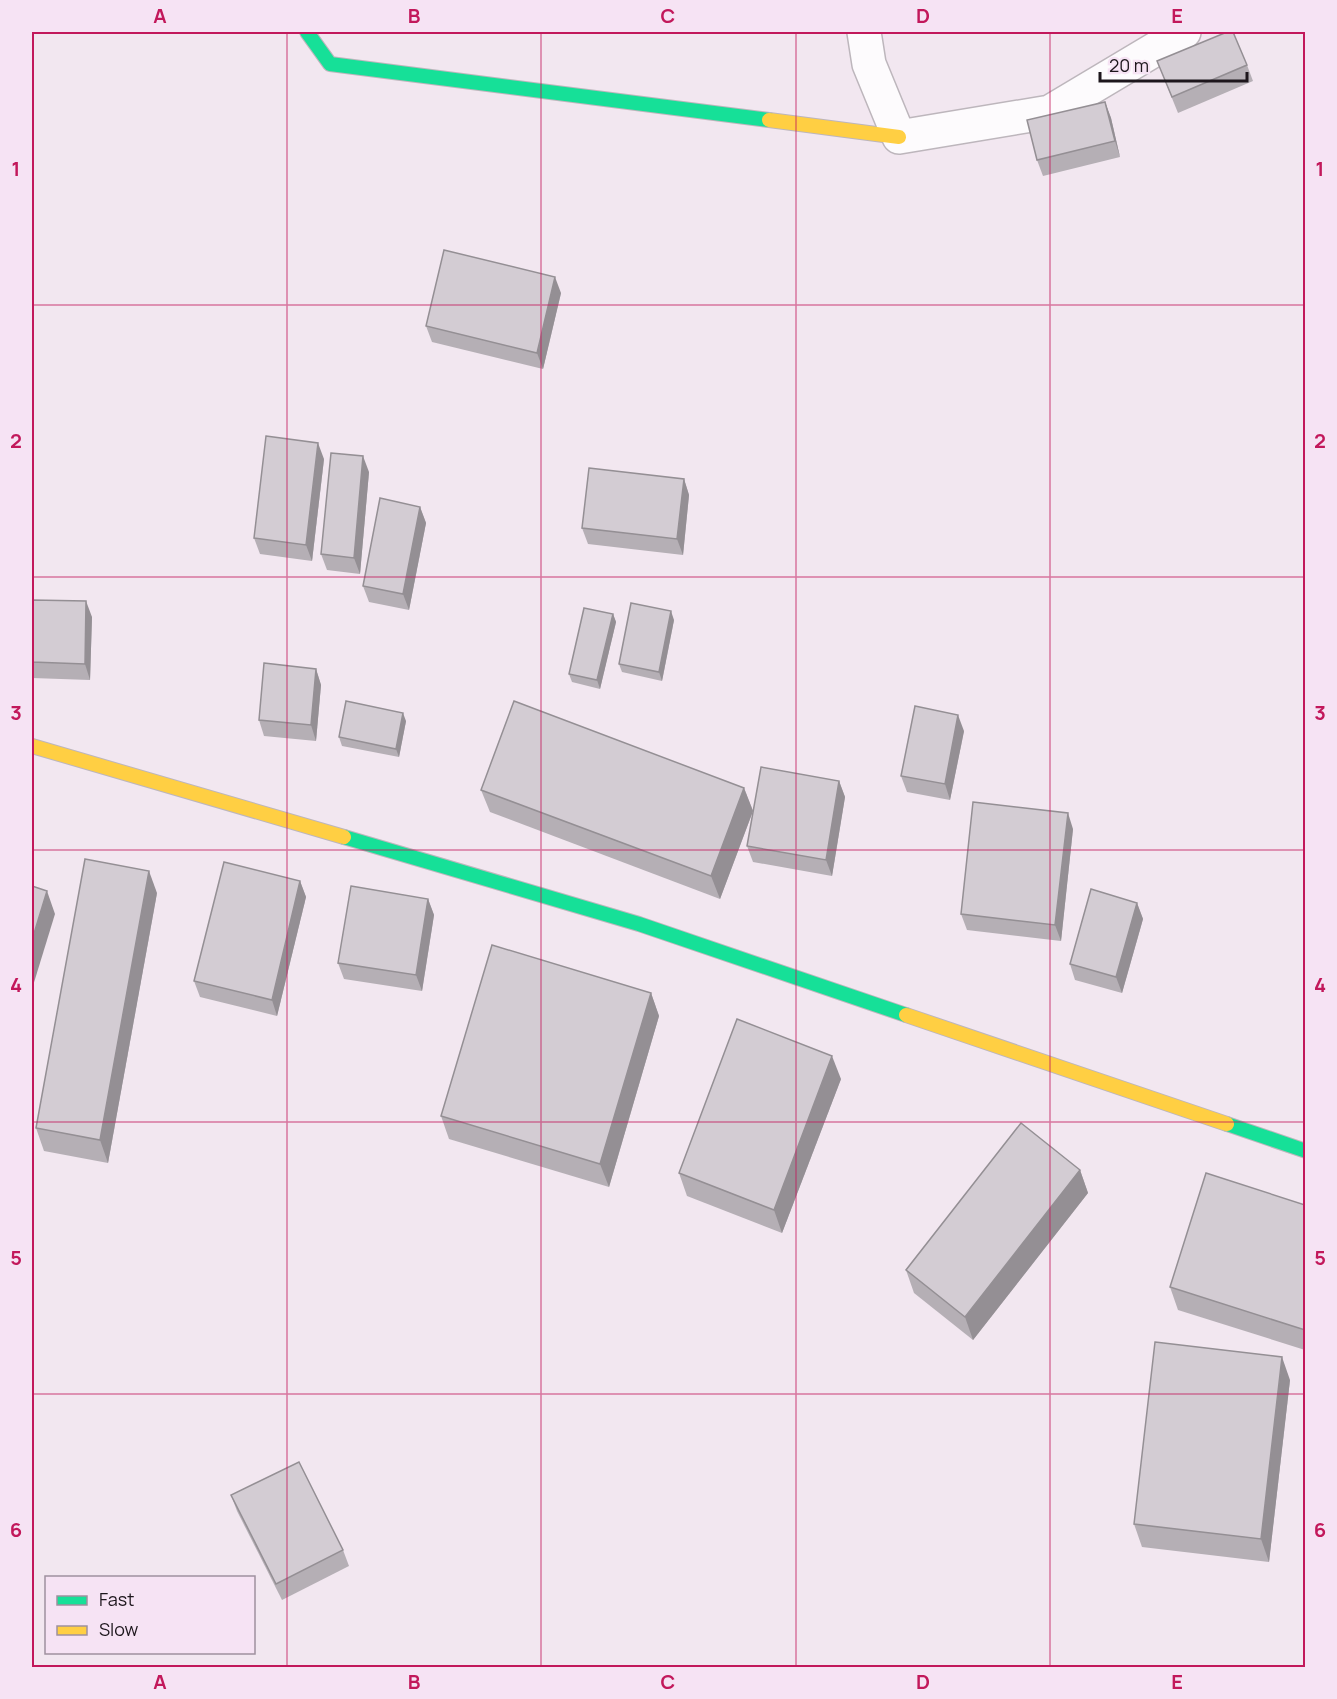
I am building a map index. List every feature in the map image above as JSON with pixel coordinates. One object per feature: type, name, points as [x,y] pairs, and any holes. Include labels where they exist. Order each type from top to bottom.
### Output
[{"type":"main road","points":[[307,32],[330,64],[899,137]]},
{"type":"main road","points":[[32,746],[639,924],[1305,1151]]},
{"type":"street","points":[[864,32],[869,64],[899,137],[1050,112],[1184,32]]},
{"type":"building","points":[[1227,32],[1233,32],[1247,65],[1172,97],[1157,61]]},
{"type":"building","points":[[1105,102],[1115,141],[1037,160],[1027,120]]},
{"type":"building","points":[[444,250],[555,277],[537,353],[426,326]]},
{"type":"building","points":[[266,436],[318,443],[306,545],[254,538]]},
{"type":"building","points":[[331,453],[363,456],[354,558],[321,554]]},
{"type":"building","points":[[589,468],[684,479],[677,539],[582,528]]},
{"type":"building","points":[[380,498],[420,507],[403,594],[363,586]]},
{"type":"building","points":[[32,600],[86,601],[85,664],[32,662]]},
{"type":"building","points":[[631,603],[671,611],[659,672],[619,664]]},
{"type":"building","points":[[584,608],[613,614],[597,680],[569,674]]},
{"type":"building","points":[[264,663],[316,669],[311,725],[259,720]]},
{"type":"building","points":[[346,701],[403,713],[396,749],[339,737]]},
{"type":"building","points":[[514,701],[744,788],[711,876],[481,790]]},
{"type":"building","points":[[915,706],[958,715],[945,784],[901,776]]},
{"type":"building","points":[[761,767],[839,781],[826,860],[747,846]]},
{"type":"building","points":[[973,802],[1068,813],[1055,925],[961,914]]},
{"type":"building","points":[[85,859],[149,871],[100,1140],[36,1128]]},
{"type":"building","points":[[224,862],[300,881],[272,1000],[194,981]]},
{"type":"building","points":[[32,886],[47,891],[32,940]]},
{"type":"building","points":[[351,886],[428,899],[416,975],[338,963]]},
{"type":"building","points":[[1091,889],[1137,903],[1116,977],[1070,964]]},
{"type":"building","points":[[492,945],[651,993],[600,1164],[441,1116]]},
{"type":"building","points":[[737,1019],[832,1056],[774,1210],[679,1173]]},
{"type":"building","points":[[1021,1123],[1080,1170],[965,1317],[906,1270]]},
{"type":"building","points":[[1206,1173],[1305,1205],[1305,1330],[1170,1287]]},
{"type":"building","points":[[1155,1342],[1282,1357],[1261,1539],[1134,1524]]},
{"type":"building","points":[[299,1462],[343,1550],[276,1584],[231,1495]]},
{"type":"traffic: fast","points":[[307,32],[330,64],[769,120]]},
{"type":"traffic: fast","points":[[344,837],[639,924],[906,1015]]},
{"type":"traffic: fast","points":[[1227,1124],[1306,1151]]},
{"type":"traffic: slow","points":[[769,120],[899,137]]},
{"type":"traffic: slow","points":[[32,746],[344,837]]},
{"type":"traffic: slow","points":[[906,1015],[1227,1124]]}]
